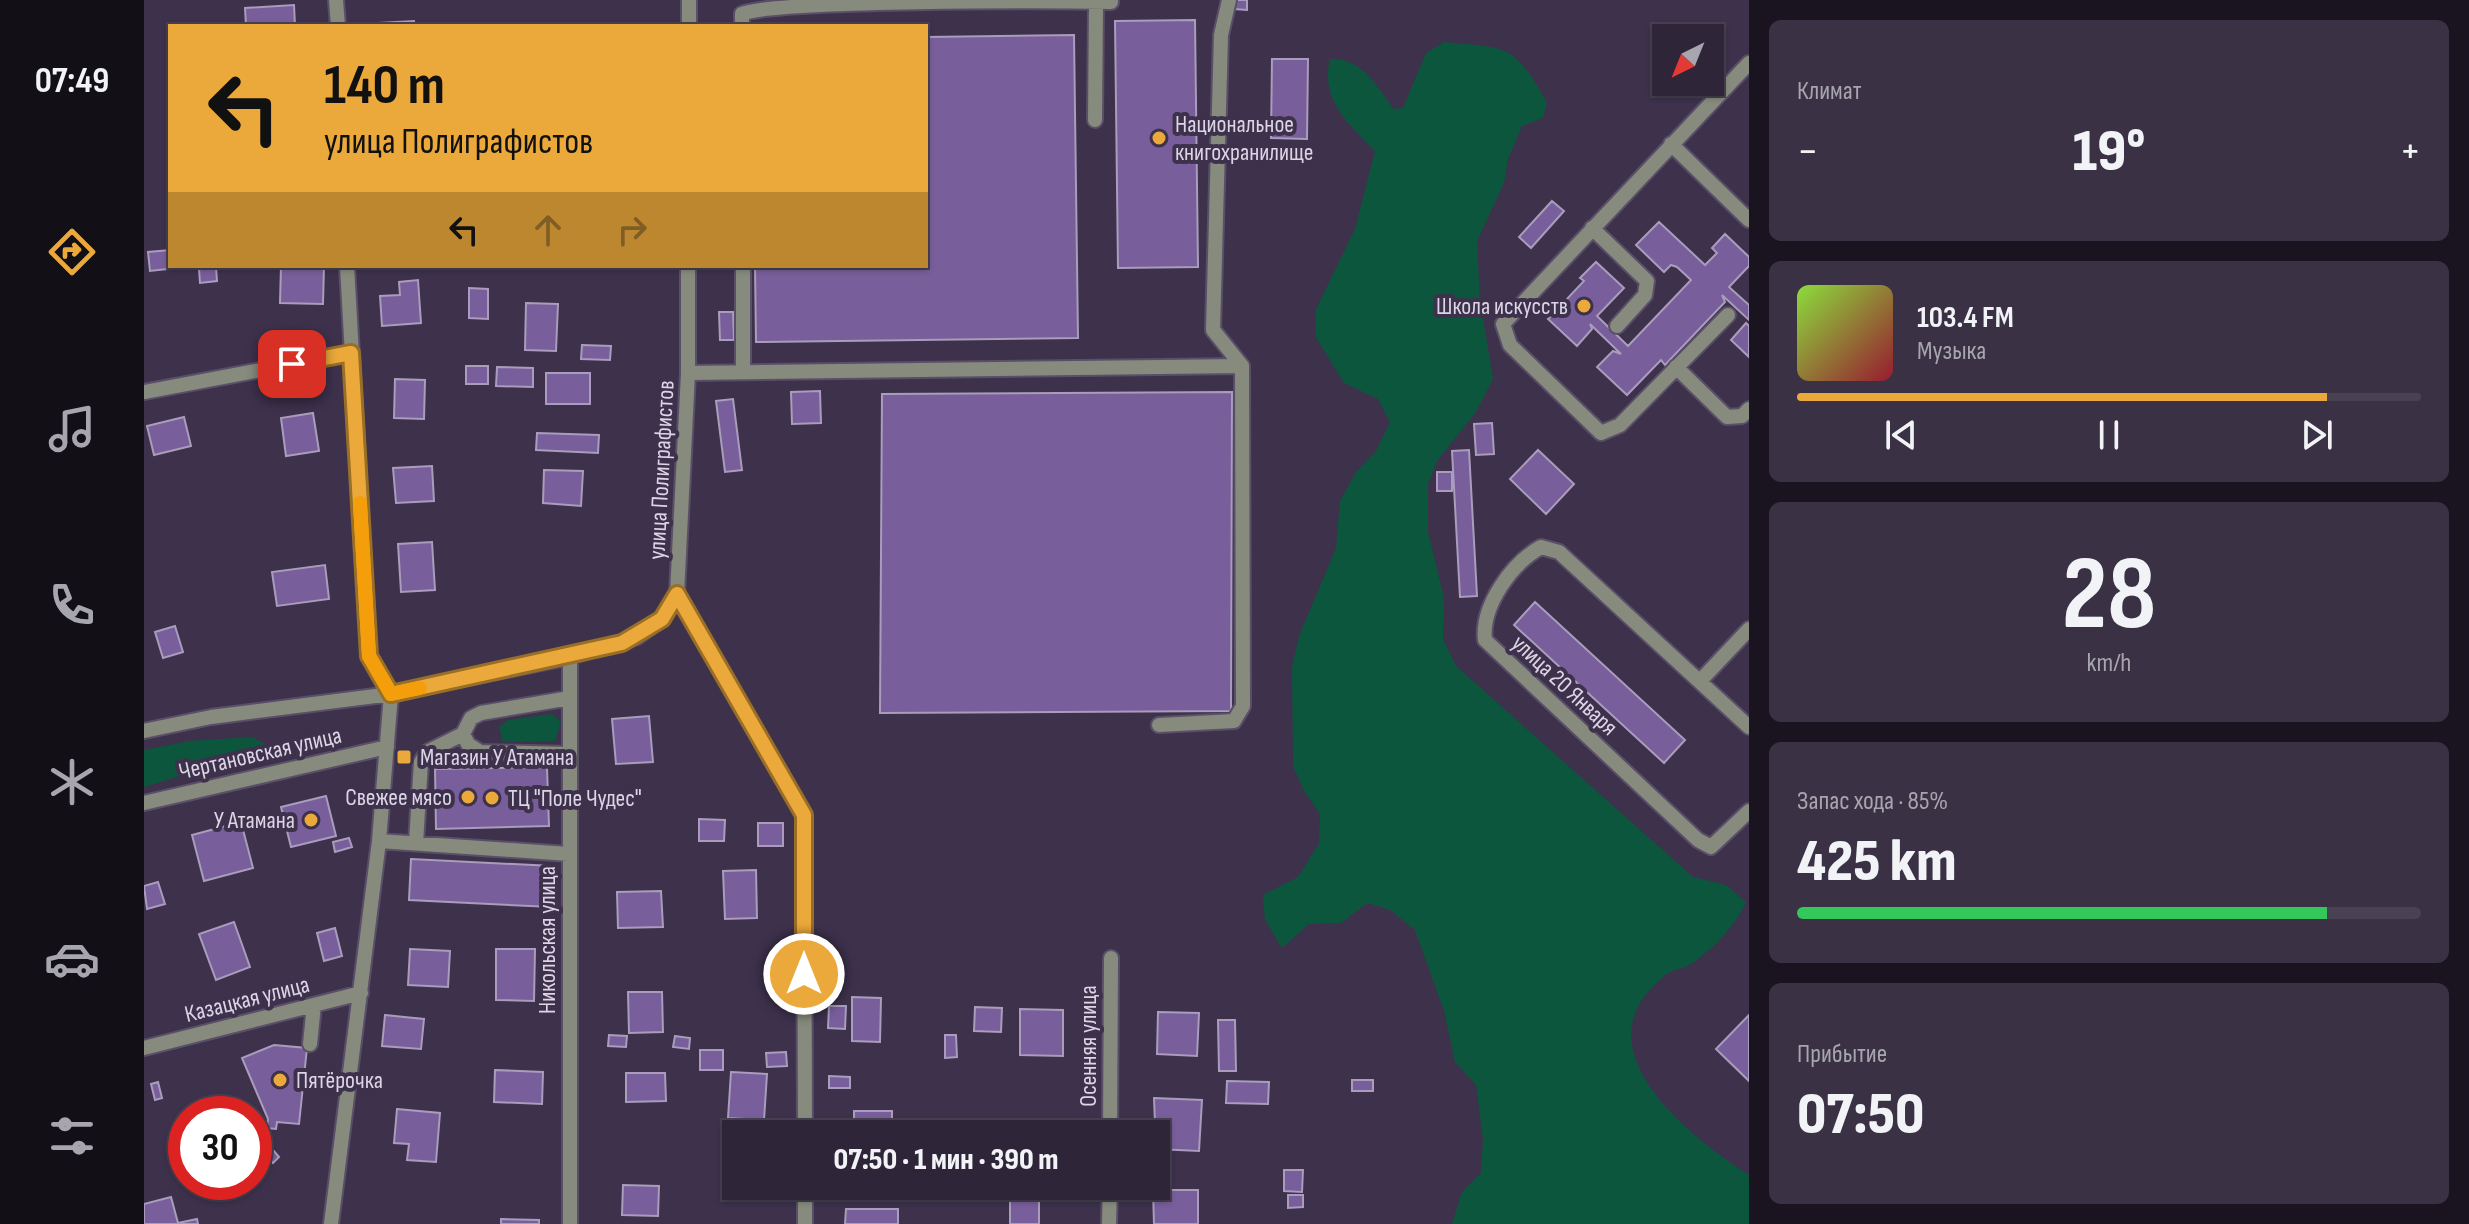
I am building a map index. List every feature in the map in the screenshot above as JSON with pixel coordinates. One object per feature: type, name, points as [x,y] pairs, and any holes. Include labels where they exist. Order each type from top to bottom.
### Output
[{"type":"street","points":[[336,0],[338,24]]},
{"type":"street","points":[[689,0],[689,24]]},
{"type":"street","points":[[1159,725],[1224,724],[1234,721],[1243,706],[1242,366],[1213,330],[1221,35],[1229,0]]},
{"type":"street","points":[[742,24],[742,14],[764,5],[1104,2],[1095,120]]},
{"type":"street","points":[[1728,315],[1620,425],[1601,433],[1510,345],[1503,324],[1749,63]]},
{"type":"street","points":[[1671,144],[1749,220]]},
{"type":"street","points":[[1592,228],[1647,281],[1645,295],[1617,326]]},
{"type":"street","points":[[331,1224],[379,841],[391,694],[369,656],[347,268]]},
{"type":"street","name":"улица Полиграфистов","points":[[144,731],[211,717],[391,694],[570,657],[637,637],[662,619],[677,594],[688,373],[688,268]]},
{"type":"street","points":[[743,268],[743,372]]},
{"type":"street","points":[[144,392],[351,353]]},
{"type":"street","points":[[688,373],[1242,366]]},
{"type":"street","points":[[1676,367],[1727,417],[1742,416],[1749,409]]},
{"type":"street","name":"улица 20 Января","points":[[1701,680],[1559,552],[1550,549],[1541,547],[1527,555],[1505,577],[1484,629],[1485,640],[1698,840],[1711,847],[1749,811]]},
{"type":"street","points":[[677,594],[804,815],[805,1120]]},
{"type":"street","points":[[1749,629],[1701,680],[1749,727]]},
{"type":"street","name":"Никольская улица","points":[[570,657],[570,1224]]},
{"type":"street","points":[[416,843],[421,762],[427,752],[463,734],[471,718],[481,713],[570,698]]},
{"type":"street","points":[[463,734],[468,744],[480,752],[570,754]]},
{"type":"street","name":"Чертановская улица","points":[[144,803],[387,747]]},
{"type":"street","points":[[379,841],[569,854]]},
{"type":"street","name":"Осенняя улица","points":[[1110,1120],[1111,958]]},
{"type":"street","name":"Казацкая улица","points":[[144,1048],[361,993]]},
{"type":"street","points":[[310,1044],[314,1005]]},
{"type":"street","points":[[805,1200],[805,1224]]},
{"type":"street","points":[[1109,1224],[1110,1200]]},
{"type":"green space","points":[[1444,42],[1507,52],[1526,69],[1547,103],[1543,118],[1522,126],[1508,159],[1504,183],[1477,241],[1480,300],[1493,379],[1476,412],[1437,461],[1428,484],[1428,532],[1444,598],[1443,639],[1456,666],[1693,877],[1726,885],[1746,902],[1736,920],[1714,945],[1689,965],[1667,974],[1641,1001],[1631,1030],[1635,1058],[1650,1086],[1671,1113],[1697,1137],[1749,1175],[1749,1224],[1452,1224],[1462,1192],[1481,1173],[1483,1139],[1476,1085],[1455,1062],[1444,1011],[1415,930],[1390,910],[1367,903],[1341,923],[1309,924],[1282,948],[1265,920],[1263,895],[1298,877],[1319,843],[1320,814],[1304,791],[1293,766],[1292,667],[1299,636],[1336,548],[1340,501],[1356,472],[1376,451],[1390,422],[1378,399],[1344,383],[1315,336],[1316,309],[1355,229],[1375,151],[1347,121],[1333,99],[1328,74],[1330,59],[1360,68],[1394,109],[1403,108],[1426,53]]},
{"type":"green space","points":[[552,714],[561,722],[555,741],[503,742],[499,727],[508,720]]},
{"type":"green space","points":[[253,737],[266,745],[261,751],[144,787],[144,750],[189,741]]},
{"type":"building","points":[[1235,0],[1247,0],[1247,10],[1234,9]]},
{"type":"building","points":[[294,5],[295,24],[246,24],[245,8]]},
{"type":"building","points":[[1195,20],[1198,267],[1118,268],[1115,21]]},
{"type":"building","points":[[414,21],[414,24],[379,23]]},
{"type":"building","points":[[1074,35],[1078,338],[756,342],[755,268],[928,268],[928,37]]},
{"type":"building","points":[[1272,59],[1308,59],[1307,139],[1271,138]]},
{"type":"building","points":[[1552,201],[1564,211],[1531,248],[1519,237]]},
{"type":"building","points":[[1659,222],[1705,265],[1717,253],[1712,248],[1725,234],[1749,257],[1749,266],[1729,287],[1749,305],[1749,320],[1722,295],[1725,302],[1665,365],[1661,360],[1627,395],[1597,367],[1613,351],[1621,354],[1590,324],[1592,329],[1577,346],[1548,319],[1584,281],[1580,278],[1596,262],[1624,288],[1597,316],[1628,346],[1691,280],[1671,265],[1664,272],[1636,245]]},
{"type":"building","points":[[168,250],[168,268],[177,268],[150,271],[148,252]]},
{"type":"building","points":[[216,268],[217,281],[200,283],[199,269]]},
{"type":"building","points":[[281,268],[324,268],[323,304],[280,303]]},
{"type":"building","points":[[418,280],[421,323],[382,326],[380,296],[400,295],[399,282]]},
{"type":"building","points":[[469,288],[488,289],[488,319],[469,318]]},
{"type":"building","points":[[526,303],[558,304],[556,351],[525,350]]},
{"type":"building","points":[[719,312],[733,312],[734,340],[720,340]]},
{"type":"building","points":[[1746,323],[1749,326],[1749,357],[1731,340]]},
{"type":"building","points":[[582,345],[611,346],[610,360],[581,359]]},
{"type":"building","points":[[466,366],[488,366],[488,384],[466,384]]},
{"type":"building","points":[[497,367],[533,368],[533,387],[496,386]]},
{"type":"building","points":[[546,373],[590,373],[590,404],[546,404]]},
{"type":"building","points":[[395,379],[425,380],[424,419],[394,418]]},
{"type":"building","points":[[820,391],[821,423],[792,424],[791,392]]},
{"type":"building","points":[[1232,392],[1231,711],[880,713],[882,394]]},
{"type":"building","points":[[733,399],[742,470],[725,472],[716,401]]},
{"type":"building","points":[[313,413],[319,451],[286,456],[281,418]]},
{"type":"building","points":[[184,417],[191,446],[154,455],[147,426]]},
{"type":"building","points":[[1492,423],[1494,454],[1476,455],[1474,424]]},
{"type":"building","points":[[537,433],[599,435],[598,453],[536,450]]},
{"type":"building","points":[[1469,450],[1477,596],[1460,597],[1452,451]]},
{"type":"building","points":[[1538,450],[1574,484],[1546,514],[1510,479]]},
{"type":"building","points":[[432,466],[434,501],[396,503],[393,468]]},
{"type":"building","points":[[544,470],[583,471],[581,506],[543,503]]},
{"type":"building","points":[[1437,472],[1452,472],[1452,491],[1437,491]]},
{"type":"building","points":[[432,542],[435,590],[401,592],[398,544]]},
{"type":"building","points":[[325,565],[329,599],[277,606],[272,572]]},
{"type":"building","points":[[1535,602],[1685,740],[1664,763],[1514,625]]},
{"type":"building","points":[[175,626],[183,652],[163,658],[155,632]]},
{"type":"building","points":[[649,716],[653,762],[616,764],[612,719]]},
{"type":"building","name":"ТЦ \"Поле Чудес\"","points":[[547,767],[549,826],[436,829],[435,769]]},
{"type":"building","points":[[326,796],[336,836],[291,847],[281,807]]},
{"type":"building","points":[[699,819],[725,820],[724,841],[699,841]]},
{"type":"building","points":[[241,822],[253,868],[204,881],[192,835]]},
{"type":"building","points":[[758,823],[783,823],[783,846],[758,846]]},
{"type":"building","points":[[349,838],[352,847],[335,852],[333,842]]},
{"type":"building","points":[[411,859],[553,866],[551,907],[409,900]]},
{"type":"building","points":[[756,870],[757,918],[725,919],[723,871]]},
{"type":"building","points":[[158,882],[165,904],[147,909],[144,886]]},
{"type":"building","points":[[661,891],[663,927],[618,928],[617,892]]},
{"type":"building","points":[[234,922],[250,967],[216,980],[199,934]]},
{"type":"building","points":[[335,928],[342,956],[324,961],[317,933]]},
{"type":"building","points":[[410,949],[450,951],[448,987],[408,985]]},
{"type":"building","points":[[496,949],[535,949],[534,1001],[496,1000]]},
{"type":"building","points":[[628,992],[662,992],[663,1032],[629,1033]]},
{"type":"building","points":[[852,997],[881,998],[880,1042],[852,1041]]},
{"type":"building","points":[[829,1006],[846,1006],[845,1029],[828,1028]]},
{"type":"building","points":[[975,1007],[1002,1008],[1001,1032],[974,1031]]},
{"type":"building","points":[[1020,1009],[1063,1010],[1063,1056],[1020,1055]]},
{"type":"building","points":[[1158,1012],[1199,1013],[1197,1056],[1157,1054]]},
{"type":"building","points":[[385,1015],[424,1019],[421,1049],[382,1046]]},
{"type":"building","points":[[1749,1015],[1749,1081],[1716,1049]]},
{"type":"building","points":[[1218,1020],[1235,1020],[1236,1071],[1219,1071]]},
{"type":"building","points":[[609,1035],[627,1036],[626,1047],[608,1046]]},
{"type":"building","points":[[945,1035],[956,1035],[957,1057],[945,1058]]},
{"type":"building","points":[[675,1036],[690,1038],[689,1049],[673,1047]]},
{"type":"building","points":[[274,1045],[307,1048],[299,1124],[277,1122],[276,1129],[272,1129],[272,1096],[258,1096],[242,1058]]},
{"type":"building","points":[[700,1050],[723,1050],[723,1070],[700,1070]]},
{"type":"building","points":[[786,1052],[787,1066],[767,1067],[766,1053]]},
{"type":"building","points":[[495,1070],[543,1072],[542,1104],[494,1102]]},
{"type":"building","points":[[731,1072],[767,1074],[764,1120],[728,1118]]},
{"type":"building","points":[[626,1073],[665,1073],[666,1101],[626,1102]]},
{"type":"building","points":[[829,1076],[850,1077],[850,1088],[829,1088]]},
{"type":"building","points":[[1352,1080],[1373,1080],[1373,1091],[1352,1091]]},
{"type":"building","points":[[1227,1081],[1269,1082],[1268,1104],[1226,1103]]},
{"type":"building","points":[[158,1082],[162,1098],[155,1100],[151,1084]]},
{"type":"building","points":[[1154,1098],[1202,1100],[1199,1151],[1170,1150],[1170,1120],[1155,1120]]},
{"type":"building","points":[[397,1109],[440,1113],[436,1162],[407,1160],[409,1144],[394,1143]]},
{"type":"building","points":[[854,1111],[892,1111],[892,1120],[854,1120]]},
{"type":"building","points":[[272,1151],[279,1157],[273,1163],[272,1162]]},
{"type":"building","points":[[1284,1170],[1303,1170],[1302,1192],[1284,1191]]},
{"type":"building","points":[[623,1185],[659,1186],[658,1216],[622,1215]]},
{"type":"building","points":[[1170,1190],[1198,1190],[1198,1224],[1154,1224],[1153,1200],[1170,1200]]},
{"type":"building","points":[[1288,1195],[1303,1195],[1303,1207],[1288,1208]]},
{"type":"building","points":[[168,1198],[172,1200],[178,1223],[197,1219],[198,1224],[144,1224],[144,1204]]},
{"type":"building","points":[[1010,1200],[1039,1200],[1039,1224],[1010,1224]]},
{"type":"building","points":[[846,1209],[898,1209],[898,1224],[845,1224]]},
{"type":"building","points":[[501,1219],[539,1220],[539,1224],[501,1224]]},
{"type":"slow traffic","points":[[360,503],[369,656],[391,694],[420,688]]},
{"type":"place","name":"Национальное книгохранилище","points":[[1159,138]]},
{"type":"place","name":"Школа искусств","points":[[1584,306]]},
{"type":"place","name":"Магазин У Атамана","points":[[404,757]]},
{"type":"place","name":"Свежее мясо","points":[[468,797]]},
{"type":"place","name":"ТЦ \"Поле Чудес\"","points":[[492,798]]},
{"type":"place","name":"У Атамана","points":[[311,820]]},
{"type":"place","name":"Пятёрочка","points":[[280,1080]]},
{"type":"route","points":[[292,364],[351,353],[369,656],[391,694],[570,657],[622,643],[637,637],[662,619],[677,594],[804,815],[804,974]]}]
